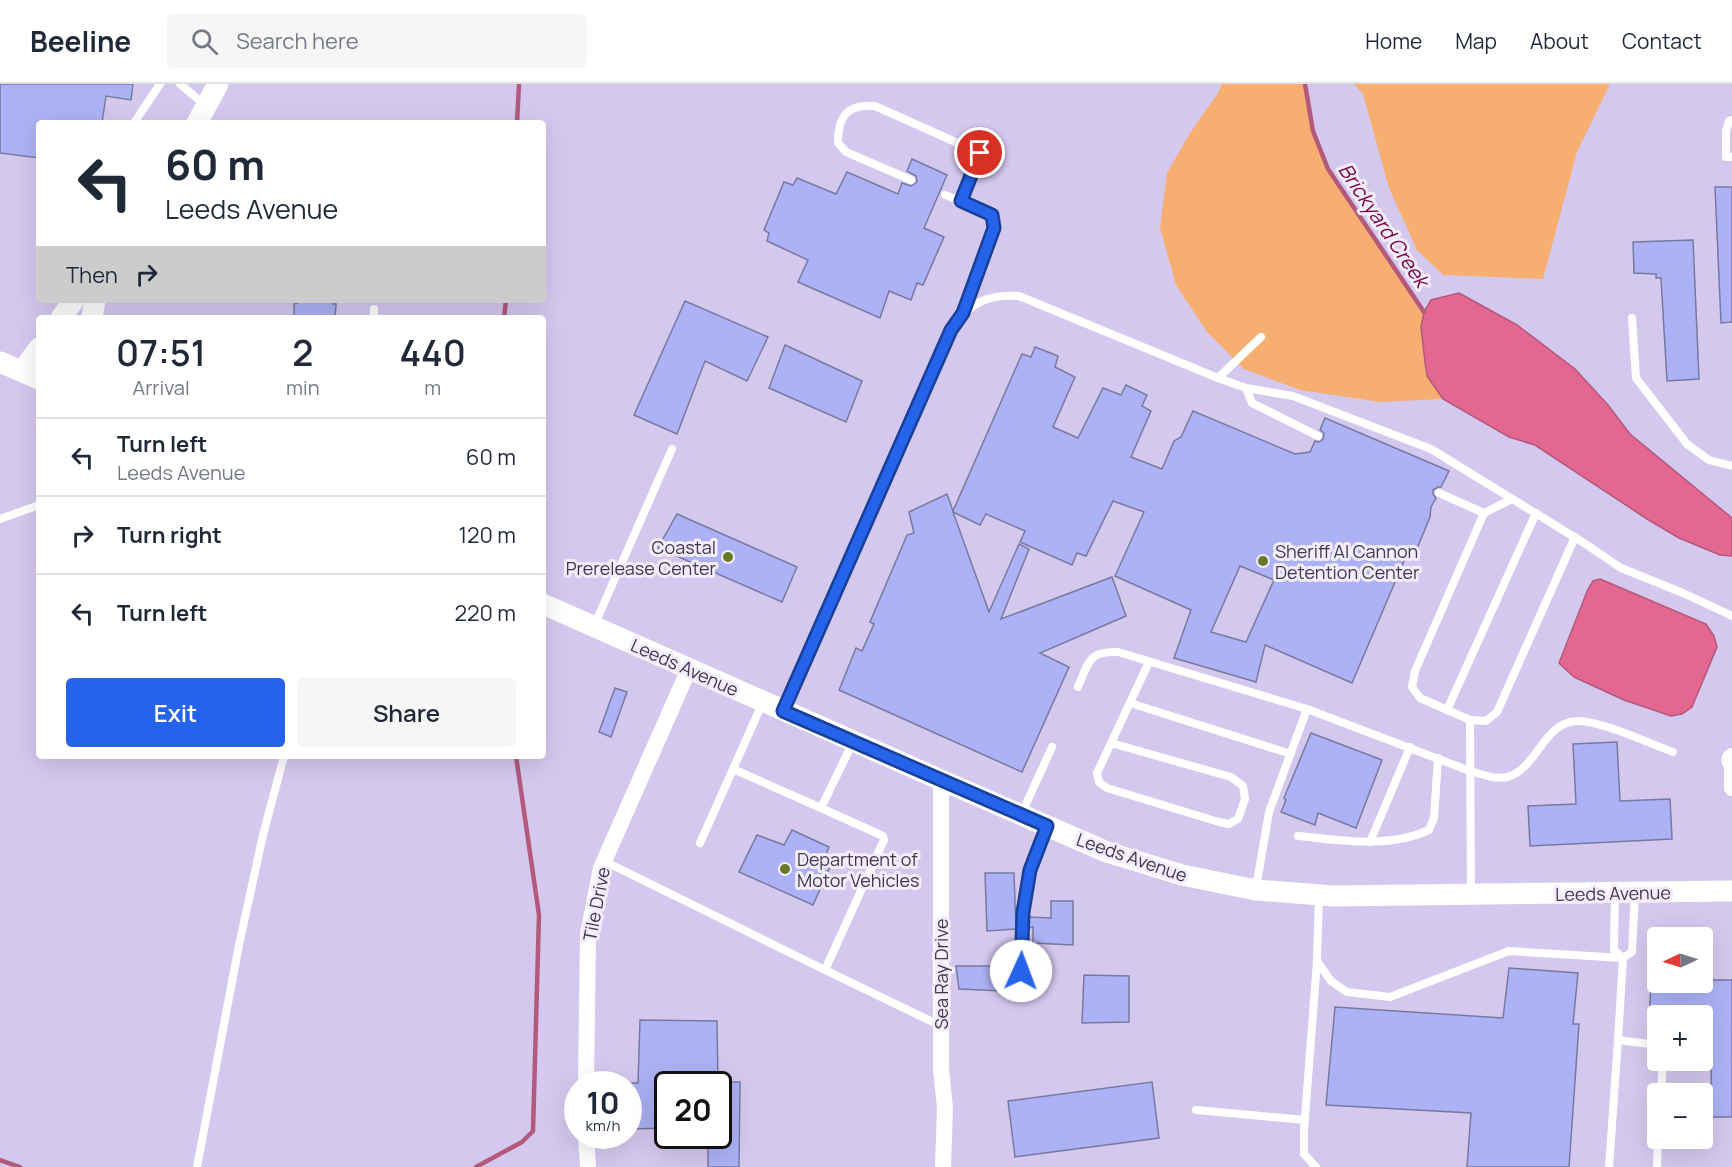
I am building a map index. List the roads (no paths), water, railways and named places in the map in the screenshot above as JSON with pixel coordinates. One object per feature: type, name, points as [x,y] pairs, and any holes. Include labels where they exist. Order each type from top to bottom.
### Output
[{"type":"street","points":[[202,114],[218,84]]},
{"type":"street","points":[[0,362],[31,375],[36,358]]},
{"type":"street","name":"Leeds Avenue","points":[[546,604],[783,711],[1107,852],[1182,875],[1256,890],[1319,895],[1732,891]]},
{"type":"street","name":"Tile Drive","points":[[586,1071],[588,934],[601,868],[689,669]]},
{"type":"street","points":[[1732,759],[1732,788]]},
{"type":"street","name":"Sea Ray Drive","points":[[940,780],[941,1069],[945,1108],[943,1167]]},
{"type":"street","points":[[587,1149],[588,1167]]},
{"type":"lane","points":[[136,120],[160,84]]},
{"type":"lane","points":[[180,84],[202,114]]},
{"type":"lane","points":[[911,180],[846,153],[838,142],[838,125],[846,112],[863,105],[875,106],[980,153],[961,201]]},
{"type":"lane","points":[[1732,120],[1729,121],[1726,131],[1726,157],[1732,157]]},
{"type":"lane","points":[[783,711],[946,341],[963,313],[994,228],[992,215],[945,195]]},
{"type":"lane","points":[[963,313],[981,301],[1000,295],[1019,296],[1218,378],[1246,388],[1293,396],[1431,449],[1575,537],[1621,568],[1732,616]]},
{"type":"lane","points":[[1632,318],[1636,378],[1687,444],[1709,460],[1732,465]]},
{"type":"lane","points":[[1218,378],[1261,337]]},
{"type":"lane","points":[[1246,388],[1252,403],[1317,436]]},
{"type":"lane","points":[[594,626],[672,449]]},
{"type":"lane","points":[[1439,493],[1484,513]]},
{"type":"lane","points":[[1512,499],[1484,513],[1415,671],[1412,687],[1420,698],[1470,720],[1486,721],[1497,712],[1575,537]]},
{"type":"lane","points":[[0,519],[36,506]]},
{"type":"lane","points":[[1447,710],[1536,513]]},
{"type":"lane","points":[[1078,687],[1090,660],[1102,652],[1118,652],[1307,709],[1470,771],[1493,777],[1506,777],[1520,771],[1557,727],[1574,720],[1590,721],[1673,752]]},
{"type":"lane","points":[[1111,743],[1231,777],[1244,786],[1245,800],[1238,819],[1229,824],[1219,822],[1107,788],[1100,782],[1097,773],[1111,743],[1130,703],[1149,662]]},
{"type":"lane","points":[[700,843],[763,702]]},
{"type":"lane","points":[[1130,703],[1290,754]]},
{"type":"lane","points":[[1256,890],[1269,812],[1307,709]]},
{"type":"lane","points":[[1470,720],[1471,894]]},
{"type":"lane","points":[[821,808],[853,741]]},
{"type":"lane","points":[[1021,815],[1052,747]]},
{"type":"lane","points":[[1370,842],[1410,747]]},
{"type":"lane","points":[[1298,836],[1370,842],[1414,836],[1428,830],[1434,818],[1438,758]]},
{"type":"lane","points":[[196,1167],[239,945],[263,835],[283,759]]},
{"type":"lane","points":[[733,769],[883,836],[885,840],[825,970]]},
{"type":"lane","points":[[1021,971],[1023,912],[1030,870],[1047,826]]},
{"type":"lane","points":[[604,861],[941,1026]]},
{"type":"lane","points":[[1317,961],[1330,981],[1347,992],[1390,997],[1509,951],[1623,958],[1632,952],[1625,892]]},
{"type":"lane","points":[[1623,958],[1614,950],[1625,892]]},
{"type":"lane","points":[[1316,1167],[1304,1154],[1317,961],[1319,895]]},
{"type":"lane","points":[[1609,1167],[1623,958]]},
{"type":"lane","points":[[1617,1040],[1647,1044]]},
{"type":"lane","points":[[1196,1110],[1305,1120]]},
{"type":"lane","points":[[1657,1167],[1658,1149]]},
{"type":"waterway","points":[[517,120],[519,84]]},
{"type":"waterway","name":"Brickyard Creek","points":[[1305,84],[1313,131],[1328,169],[1424,312]]},
{"type":"waterway","points":[[504,315],[506,303]]},
{"type":"waterway","points":[[476,1167],[522,1142],[533,1131],[539,915],[516,759]]},
{"type":"waterway","points":[[0,1160],[20,1167]]},
{"type":"place","name":"Coastal Prerelease Center","points":[[728,557]]},
{"type":"place","name":"Sheriff Al Cannon Detention Center","points":[[1263,561]]},
{"type":"place","name":"Department of Motor Vehicles","points":[[785,869]]}]
